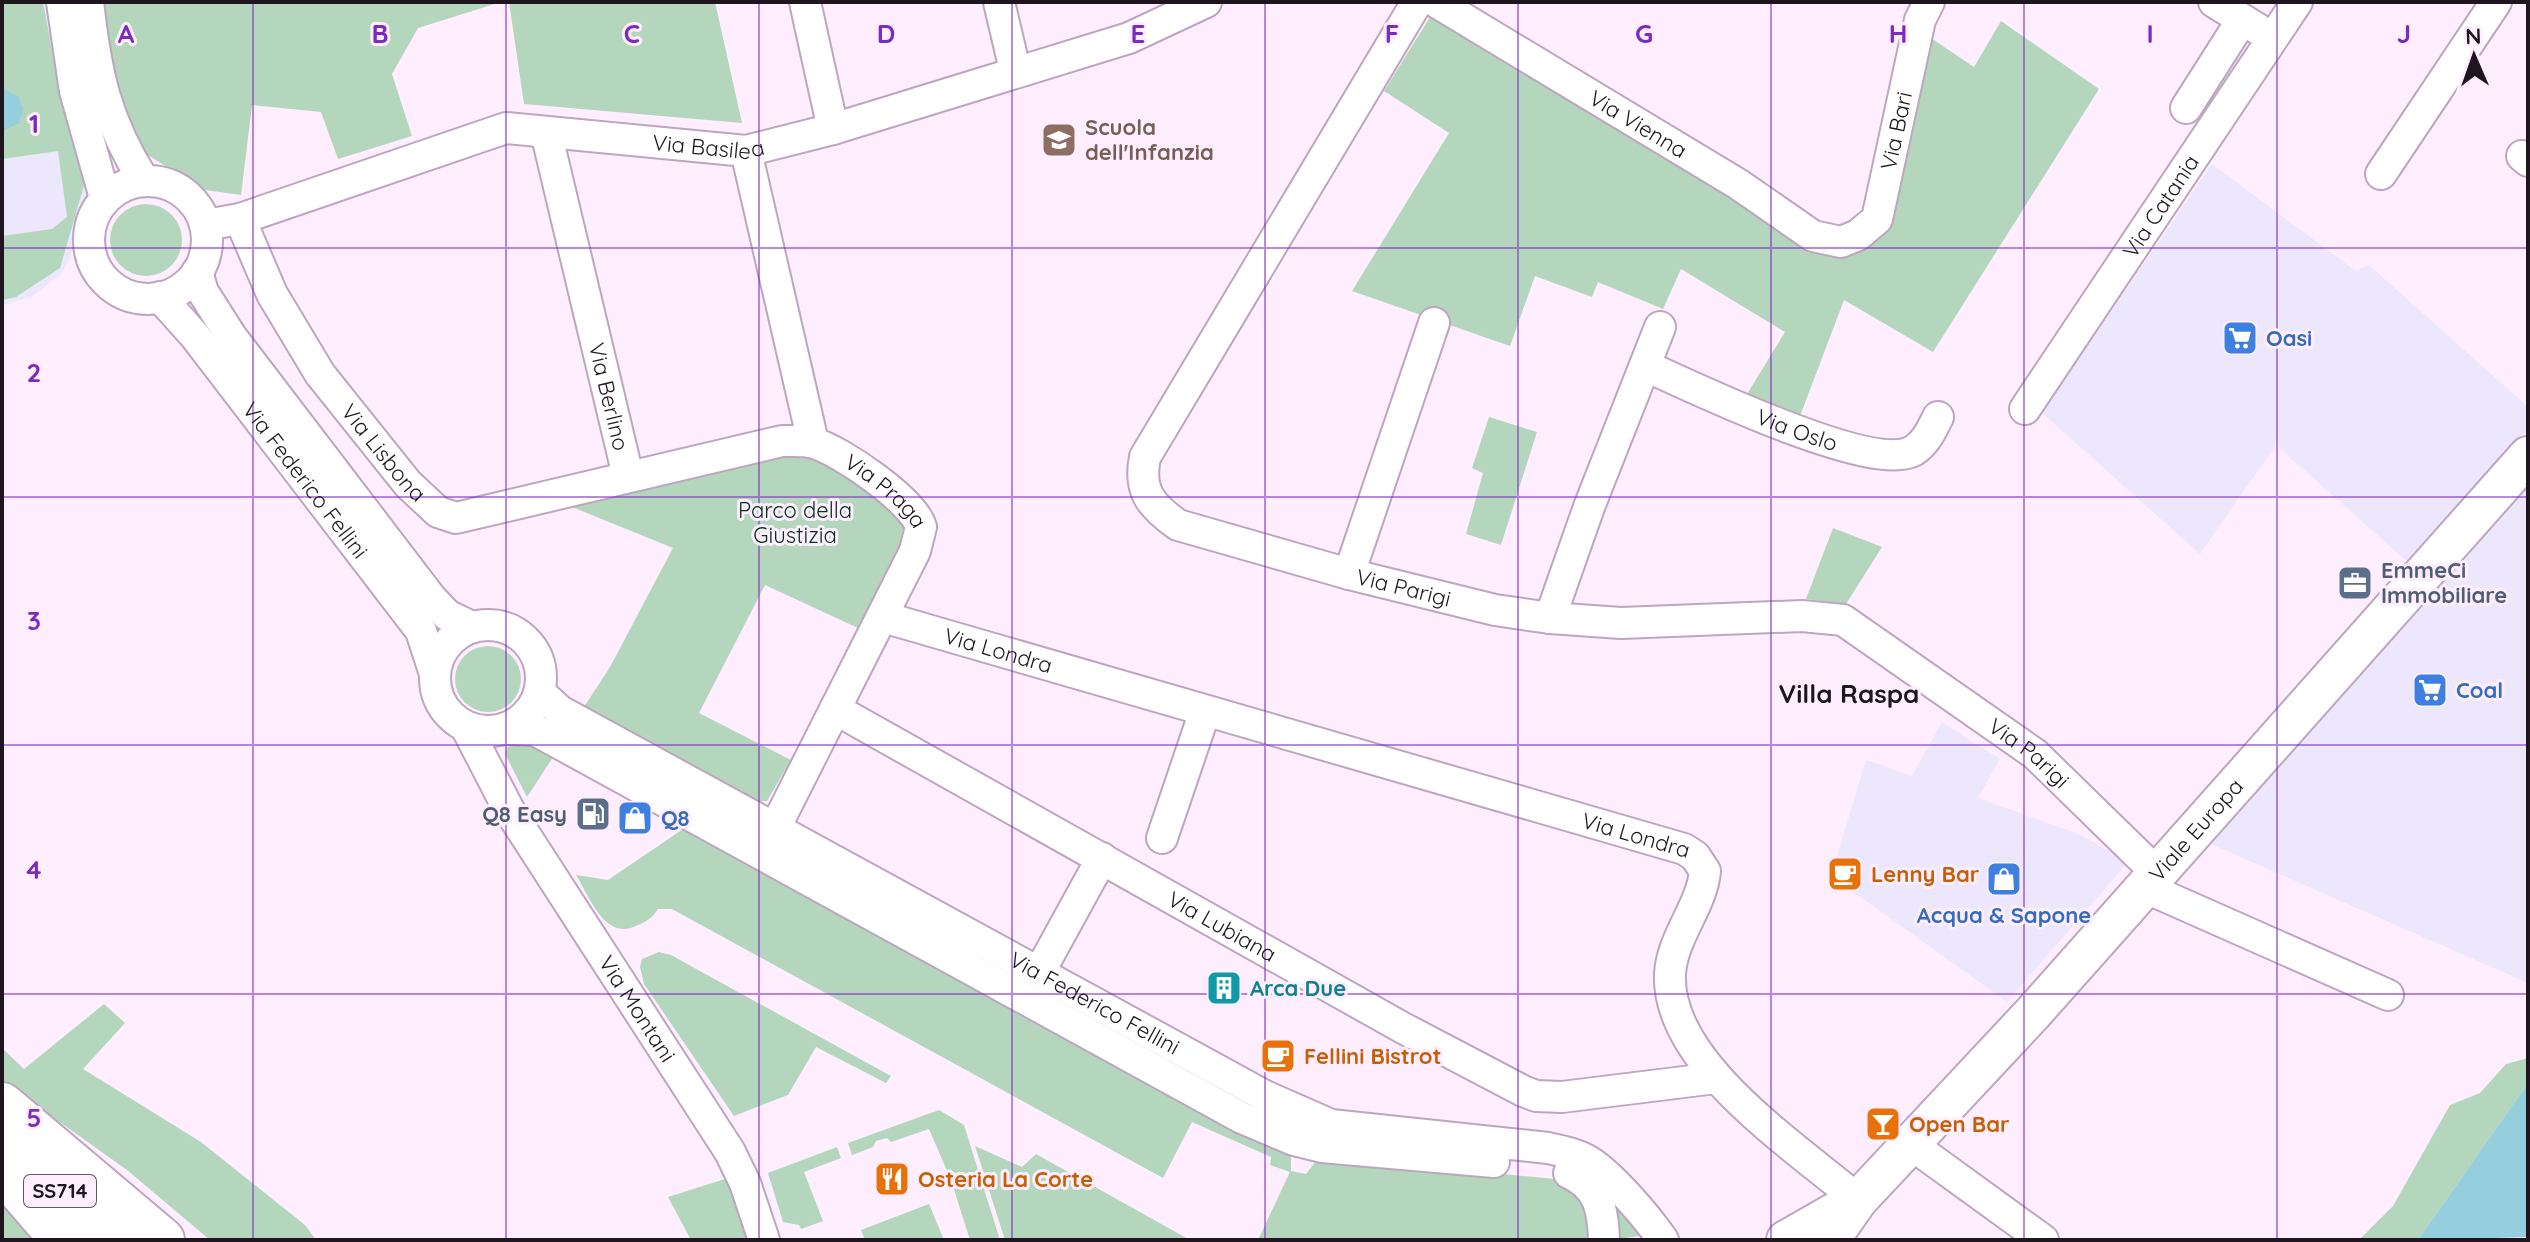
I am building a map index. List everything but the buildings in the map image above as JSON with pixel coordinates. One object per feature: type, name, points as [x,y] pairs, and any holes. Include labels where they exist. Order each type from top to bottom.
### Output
[{"type":"highway","name":"SS714","points":[[2,1105],[162,1240]]},
{"type":"highway","name":"SS714","points":[[2,1145],[116,1240]]},
{"type":"highway","points":[[2,1171],[63,1240]]},
{"type":"main road","name":"Viale Europa","points":[[1830,1240],[1858,1200],[1912,1145],[2151,880],[2528,456]]},
{"type":"main road","name":"Viale Europa","points":[[1786,1240],[1820,1218],[1858,1200]]},
{"type":"street","points":[[62,2],[75,91],[105,198]]},
{"type":"street","points":[[88,2],[96,64],[114,130],[144,181]]},
{"type":"street","points":[[805,2],[833,129]]},
{"type":"street","points":[[999,2],[1015,70]]},
{"type":"street","name":"Via Basilea","points":[[205,225],[240,219],[506,128],[746,151],[833,129],[1015,70],[1129,38],[1206,2]]},
{"type":"street","name":"Via Parigi","points":[[1417,2],[1145,457],[1141,476],[1145,495],[1156,510],[1178,525],[1349,574],[1495,610],[1621,623],[1802,616],[1843,620],[2035,754],[2151,880]]},
{"type":"street","name":"Via Vienna","points":[[1436,2],[1731,195],[1813,236],[1841,242]]},
{"type":"street","points":[[2214,2],[2274,37]]},
{"type":"street","name":"Via Catania","points":[[2025,409],[2297,2]]},
{"type":"street","points":[[2381,174],[2496,2]]},
{"type":"street","name":"Via Bari","points":[[1841,242],[1858,235],[1877,219],[1924,11]]},
{"type":"street","points":[[2186,108],[2242,20]]},
{"type":"street","name":"Via Berlino","points":[[546,132],[628,476],[782,441],[813,442]]},
{"type":"street","points":[[746,151],[813,442]]},
{"type":"street","points":[[144,181],[175,187],[198,209],[205,225],[207,241],[197,272],[187,284],[160,297],[129,296],[115,289],[95,267],[89,233],[94,215],[105,198],[129,184],[144,181]]},
{"type":"street","name":"Via Lisbona","points":[[240,219],[272,294],[320,374],[408,484],[438,512],[456,518],[628,476]]},
{"type":"street","name":"Via Federico Fellini","points":[[197,272],[211,307],[231,336],[431,598],[447,615],[472,627]]},
{"type":"street","name":"Via Federico Fellini","points":[[160,297],[195,336],[411,617],[427,643],[434,671]]},
{"type":"street","points":[[1349,574],[1434,323]]},
{"type":"street","points":[[1550,618],[1589,507],[1660,327]]},
{"type":"street","name":"Via Oslo","points":[[1646,366],[1755,415],[1845,446],[1890,454],[1911,452],[1927,438],[1938,417]]},
{"type":"street","name":"Via Praga","points":[[776,826],[920,538],[918,517],[912,508],[837,454],[813,442]]},
{"type":"street","name":"Via Londra","points":[[883,617],[1684,849],[1702,864],[1704,878],[1676,947],[1670,972],[1671,997],[1686,1038],[1716,1078],[1858,1200]]},
{"type":"street","points":[[501,626],[525,640],[540,664],[540,693],[533,708],[488,729],[444,710],[434,685],[434,671],[447,643],[472,627],[501,626]]},
{"type":"street","name":"Via Federico Fellini","points":[[540,693],[560,711],[776,826],[1265,1096],[1331,1125],[1548,1148],[1573,1154],[1590,1162],[1607,1177],[1663,1240]]},
{"type":"street","name":"Via Lubiana","points":[[835,709],[1403,1028],[1536,1096],[1562,1097],[1716,1078]]},
{"type":"street","points":[[1162,838],[1205,711]]},
{"type":"street","name":"Via Federico Fellini","points":[[488,729],[535,730],[1242,1118],[1281,1134],[1349,1150],[1521,1164],[1567,1172],[1584,1180],[1603,1208],[1604,1240]]},
{"type":"street","name":"Via Montani","points":[[488,729],[494,784],[730,1152],[745,1183],[764,1240]]},
{"type":"street","points":[[1040,971],[1102,858]]},
{"type":"street","points":[[2151,880],[2388,995]]},
{"type":"street","points":[[1912,1145],[2043,1240]]},
{"type":"shaded area","points":[[2,2],[50,2],[91,192],[69,260],[61,274],[31,297],[2,305]]},
{"type":"shaded area","points":[[2212,164],[2356,271],[2369,265],[2528,407],[2528,431],[2413,567],[2276,445],[2200,554],[2042,413]]},
{"type":"shaded area","points":[[2528,474],[2528,983],[2204,841]]},
{"type":"shaded area","points":[[1942,722],[2000,759],[1978,798],[2081,835],[2128,862],[2007,1002],[1831,876],[1866,760],[1912,776]]},
{"type":"green space","points":[[2,2],[43,2],[61,99],[87,175],[60,268],[16,297],[2,300],[2,236],[52,229],[67,217],[58,151],[2,159]]},
{"type":"green space","points":[[101,2],[501,2],[418,28],[392,74],[412,136],[338,159],[321,112],[252,105],[241,195],[205,190],[146,154],[128,121],[109,67]]},
{"type":"green space","points":[[509,2],[715,2],[742,123],[524,104]]},
{"type":"green space","points":[[1430,17],[1722,192],[1815,253],[1841,256],[1863,249],[1922,32],[1974,67],[2001,21],[2099,89],[1933,352],[1844,300],[1800,416],[1747,394],[1785,332],[1681,269],[1663,309],[1598,282],[1592,297],[1535,276],[1510,346],[1352,291],[1449,133],[1384,91]]},
{"type":"green space","points":[[146,204],[166,210],[176,220],[182,240],[176,260],[166,270],[146,276],[126,270],[116,260],[110,240],[116,220],[126,210]]},
{"type":"green space","points":[[1489,417],[1537,432],[1501,545],[1466,534],[1483,473],[1472,468]]},
{"type":"green space","name":"Parco della Giustizia","points":[[787,452],[812,452],[875,496],[909,529],[894,570],[858,628],[765,585],[699,713],[791,760],[767,801],[755,801],[584,707],[610,667],[673,548],[567,505]]},
{"type":"green space","points":[[1833,528],[1882,547],[1846,604],[1806,599]]},
{"type":"green space","points":[[488,646],[501,649],[511,656],[518,666],[521,679],[518,692],[511,702],[501,709],[488,712],[475,709],[465,702],[458,692],[455,679],[458,666],[465,656],[475,649]]},
{"type":"green space","points":[[520,739],[557,751],[527,797],[505,754],[507,748]]},
{"type":"green space","points":[[686,827],[1291,1150],[1291,1171],[1306,1174],[1319,1157],[1555,1179],[1557,1174],[1577,1183],[1595,1240],[1258,1240],[1290,1172],[1270,1165],[1271,1157],[1192,1122],[1163,1178],[672,909],[658,909],[652,917],[626,929],[608,923],[576,875],[608,880]]},
{"type":"green space","points":[[659,952],[671,955],[891,1076],[886,1083],[816,1047],[788,1095],[734,1116],[644,984],[640,967],[642,959]]},
{"type":"green space","points":[[104,1004],[125,1023],[83,1069],[201,1142],[305,1225],[316,1240],[210,1240],[127,1170],[2,1081],[2,1048],[24,1069]]},
{"type":"green space","points":[[2528,1058],[2528,1083],[2418,1240],[2359,1240],[2393,1206],[2450,1105],[2480,1093],[2506,1064]]},
{"type":"green space","points":[[939,1110],[964,1125],[1000,1240],[970,1240],[951,1180],[929,1129],[891,1142],[887,1138],[876,1141],[873,1147],[852,1155],[848,1143]]},
{"type":"green space","points":[[975,1146],[1022,1167],[1036,1154],[1190,1240],[1005,1240]]},
{"type":"green space","points":[[837,1147],[841,1158],[804,1172],[823,1221],[801,1229],[799,1225],[783,1222],[768,1173]]},
{"type":"green space","points":[[728,1178],[755,1240],[691,1240],[668,1197]]},
{"type":"green space","points":[[1595,1179],[1645,1235],[1613,1240]]},
{"type":"green space","points":[[2,1195],[43,1240],[2,1240]]},
{"type":"green space","points":[[929,1204],[944,1240],[865,1240],[861,1230]]},
{"type":"water","points":[[2,88],[18,96],[23,109],[19,123],[2,131]]},
{"type":"water","points":[[2528,1083],[2528,1237],[2418,1240]]},
{"type":"place","name":"Scuola dell'Infanzia","points":[[1059,140]]},
{"type":"place","name":"Oasi","points":[[2240,338]]},
{"type":"place","name":"EmmeCi Immobiliare","points":[[2355,583]]},
{"type":"place","name":"Coal","points":[[2430,690]]},
{"type":"place","name":"Q8 Easy","points":[[593,814]]},
{"type":"place","name":"Q8","points":[[635,818]]},
{"type":"place","name":"Lenny Bar","points":[[1845,874]]},
{"type":"place","name":"Acqua & Sapone","points":[[2004,879]]},
{"type":"place","name":"Arca Due","points":[[1224,988]]},
{"type":"place","name":"Fellini Bistrot","points":[[1278,1056]]},
{"type":"place","name":"Open Bar","points":[[1883,1124]]},
{"type":"place","name":"Osteria La Corte","points":[[892,1179]]},
{"type":"district","name":"Villa Raspa","points":[[1849,694]]}]
